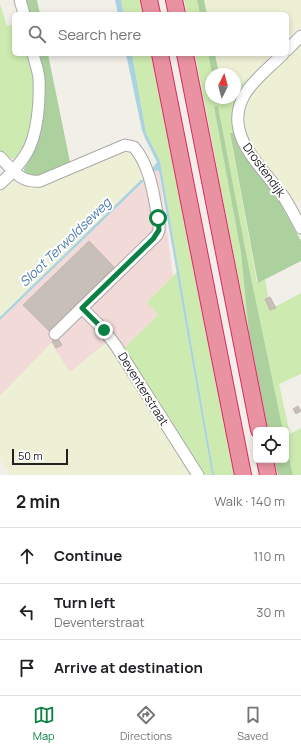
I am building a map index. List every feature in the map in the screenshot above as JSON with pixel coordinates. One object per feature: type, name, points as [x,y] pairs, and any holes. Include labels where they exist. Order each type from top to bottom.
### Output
[{"type":"highway","points":[[149,0],[152,12]]},
{"type":"highway","points":[[174,0],[177,12]]},
{"type":"highway","points":[[160,56],[243,475]]},
{"type":"highway","points":[[185,56],[258,427]]},
{"type":"highway","points":[[266,463],[268,475]]},
{"type":"street","points":[[20,0],[23,12]]},
{"type":"street","points":[[289,48],[301,36]]},
{"type":"street","points":[[0,184],[13,171],[27,152],[34,134],[39,104],[39,77],[34,56]]},
{"type":"street","name":"Drostendijk","points":[[280,56],[253,83],[240,102],[237,125],[239,134],[246,149],[283,196],[301,228]]},
{"type":"street","points":[[0,157],[24,180],[32,182],[40,181],[125,145],[134,147],[139,153],[152,184],[159,230],[153,239],[55,334]]},
{"type":"street","name":"Deventerstraat","points":[[82,308],[104,330],[116,346],[198,475]]},
{"type":"shaded area","points":[[157,169],[159,171],[173,276],[147,302],[158,315],[122,350],[69,372],[51,344],[0,396],[0,320]]},
{"type":"green space","points":[[26,0],[37,0],[40,12],[29,12]]},
{"type":"green space","points":[[121,0],[141,0],[143,12],[124,12]]},
{"type":"green space","points":[[184,0],[197,0],[200,12],[187,12]]},
{"type":"green space","points":[[197,0],[204,0],[207,12],[200,12]]},
{"type":"green space","points":[[204,0],[301,0],[301,26],[289,37],[289,12],[207,12]]},
{"type":"green space","points":[[0,4],[7,26],[12,25],[12,56],[30,56],[35,100],[31,128],[20,153],[14,159],[8,158],[0,151]]},
{"type":"green space","points":[[301,39],[301,200],[293,206],[248,139],[242,126],[244,99],[285,56],[289,56],[289,52]]},
{"type":"green space","points":[[40,56],[48,56],[70,162],[34,177],[25,175],[24,169],[37,142],[44,112],[45,86]]},
{"type":"green space","points":[[132,56],[151,56],[235,475],[214,475],[160,161],[146,133]]},
{"type":"green space","points":[[195,56],[208,56],[211,68],[205,68],[205,104],[234,104],[233,116],[236,133],[230,134],[257,282],[265,280],[271,309],[301,293],[301,374],[279,384],[288,427],[282,427],[249,268],[218,106],[214,107],[241,253],[249,334]]},
{"type":"green space","points":[[208,56],[215,56],[218,68],[211,68]]},
{"type":"green space","points":[[215,56],[270,56],[241,84],[241,68],[218,68]]},
{"type":"green space","points":[[249,76],[241,89],[241,84]]},
{"type":"green space","points":[[218,106],[249,268],[282,427],[267,427],[249,334],[241,253],[214,107]]},
{"type":"green space","points":[[230,133],[236,133],[279,201],[301,241],[301,261],[258,283]]},
{"type":"green space","points":[[121,151],[131,154],[134,158],[142,179],[0,317],[0,192],[14,180],[20,181]]},
{"type":"green space","points":[[177,272],[212,475],[197,475],[122,350],[158,315],[147,302]]},
{"type":"green space","points":[[107,342],[197,475],[11,475],[0,459],[0,396],[51,343],[70,372]]},
{"type":"green space","points":[[301,428],[301,475],[293,475],[289,457],[289,429],[290,434]]},
{"type":"green space","points":[[289,457],[293,475],[278,475],[275,463],[289,463]]},
{"type":"water","points":[[115,0],[121,0],[124,12],[118,12]]},
{"type":"water","points":[[126,56],[132,56],[146,133],[160,161],[214,475],[212,475],[159,171],[156,170],[153,173],[152,169],[157,162],[142,130]]},
{"type":"water","points":[[141,180],[144,181],[0,320],[0,317]]},
{"type":"building","points":[[89,241],[114,267],[49,331],[23,305]]},
{"type":"building","points":[[270,297],[276,308],[270,310],[265,299]]},
{"type":"building","points":[[59,340],[62,345],[56,348],[52,341]]},
{"type":"building","points":[[298,406],[301,411],[296,414],[293,409]]},
{"type":"route","points":[[104,330],[82,308],[153,239],[159,230],[158,218]]},
{"type":"water label","name":"Sloot Terwoldseweg","points":[[65,242]]}]
